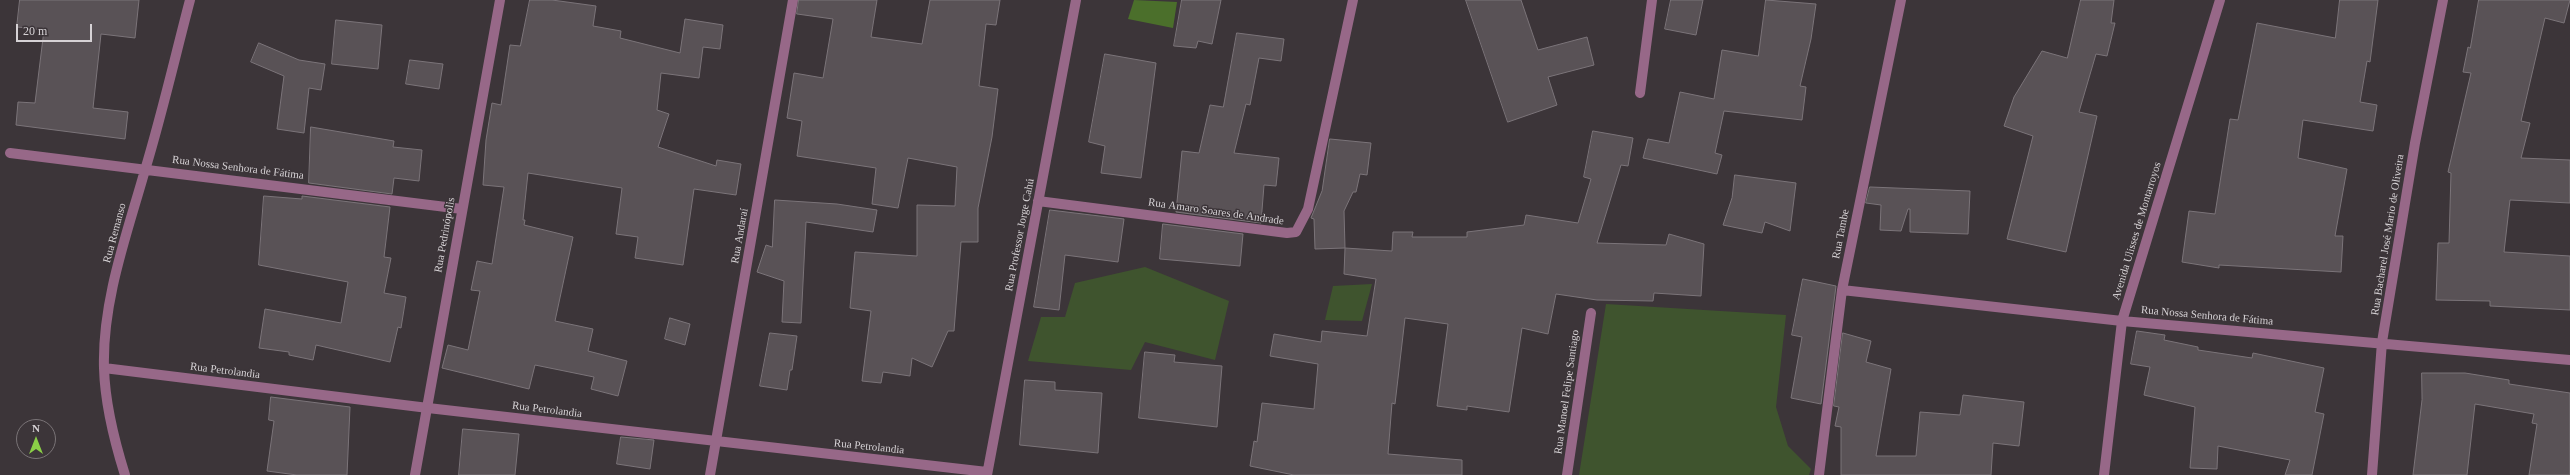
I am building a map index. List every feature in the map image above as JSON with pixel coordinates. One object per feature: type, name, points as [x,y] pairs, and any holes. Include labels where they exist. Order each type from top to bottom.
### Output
[{"type":"street","name":"Rua Remanso","points":[[125,475],[112,433],[104,368],[108,317],[120,255],[146,168],[190,0]]},
{"type":"street","name":"Rua Pedrinópolis","points":[[415,475],[500,0]]},
{"type":"street","name":"Rua Andaraí","points":[[710,475],[717,442],[793,0]]},
{"type":"street","name":"Rua Professor Jorge Cahú","points":[[987,473],[1076,0]]},
{"type":"street","name":"Rua Amaro Soares de Andrade","points":[[1038,201],[1287,233],[1296,232],[1308,209],[1353,0]]},
{"type":"street","points":[[1640,93],[1652,0]]},
{"type":"street","name":"Rua Tambe","points":[[1819,475],[1842,290],[1901,0]]},
{"type":"street","name":"Avenida Ulisses de Montarroyos","points":[[2104,475],[2122,321],[2220,0]]},
{"type":"street","name":"Rua Bacharel José Mario de Oliveira","points":[[2372,475],[2382,342],[2415,143],[2443,0]]},
{"type":"street","name":"Rua Nossa Senhora de Fátima","points":[[10,153],[146,168],[462,209]]},
{"type":"street","name":"Rua Nossa Senhora de Fátima","points":[[1842,290],[2122,321],[2382,342],[2570,360]]},
{"type":"street","name":"Rua Manoel Felipe Santiago","points":[[1567,475],[1591,313]]},
{"type":"street","name":"Rua Petrolandia","points":[[104,368],[428,408],[987,473]]},
{"type":"shaded area","points":[[1134,0],[1177,2],[1173,28],[1128,19]]},
{"type":"shaded area","points":[[1145,267],[1229,301],[1215,360],[1145,342],[1131,370],[1028,361],[1041,317],[1065,317],[1075,283]]},
{"type":"shaded area","points":[[1372,284],[1362,321],[1325,320],[1333,286]]},
{"type":"shaded area","points":[[1606,304],[1786,315],[1776,407],[1788,446],[1811,469],[1809,475],[1579,475]]},
{"type":"building","points":[[20,0],[139,0],[135,38],[101,34],[93,108],[128,112],[125,139],[16,125],[18,102],[35,103],[44,30],[17,27]]},
{"type":"building","points":[[530,0],[552,0],[596,6],[593,26],[621,31],[620,38],[680,53],[685,19],[723,25],[720,49],[703,47],[699,78],[661,73],[657,110],[669,114],[658,147],[716,166],[717,160],[741,164],[736,195],[694,189],[683,265],[635,258],[638,237],[616,234],[622,188],[528,173],[523,220],[525,220],[524,225],[573,237],[555,321],[593,329],[588,351],[627,361],[618,396],[591,389],[594,377],[535,365],[529,389],[442,368],[448,345],[468,350],[480,291],[471,290],[477,261],[492,264],[504,187],[483,185],[486,140],[492,103],[501,105],[510,45],[520,46]]},
{"type":"building","points":[[799,0],[877,0],[871,37],[922,44],[930,0],[1000,0],[996,25],[986,24],[979,86],[998,89],[992,137],[978,208],[978,242],[961,242],[954,331],[948,331],[932,367],[912,358],[910,376],[883,372],[881,383],[862,381],[871,311],[850,308],[855,252],[917,256],[917,205],[955,206],[957,167],[908,158],[898,208],[872,204],[876,168],[797,156],[802,121],[787,118],[794,73],[823,78],[833,19],[797,14]]},
{"type":"building","points":[[1182,0],[1221,0],[1212,44],[1198,41],[1196,48],[1174,46]]},
{"type":"building","points":[[1466,0],[1521,0],[1538,50],[1587,37],[1594,65],[1548,77],[1557,105],[1508,122]]},
{"type":"building","points":[[1671,0],[1703,0],[1696,35],[1665,29]]},
{"type":"building","points":[[1766,0],[1816,4],[1811,39],[1800,86],[1806,87],[1802,120],[1724,111],[1715,153],[1722,155],[1717,174],[1643,158],[1648,139],[1669,143],[1680,92],[1714,99],[1722,50],[1758,56]]},
{"type":"building","points":[[2081,0],[2114,0],[2111,23],[2115,23],[2107,56],[2096,54],[2079,112],[2097,116],[2066,252],[2007,239],[2033,136],[2004,126],[2014,97],[2042,51],[2067,58]]},
{"type":"building","points":[[2340,0],[2378,0],[2370,62],[2367,61],[2360,102],[2377,105],[2373,131],[2303,120],[2298,158],[2347,169],[2335,236],[2343,236],[2341,272],[2219,265],[2219,268],[2182,262],[2189,211],[2215,214],[2230,119],[2238,120],[2257,23],[2335,38]]},
{"type":"building","points":[[2479,0],[2570,0],[2564,23],[2545,18],[2521,121],[2530,123],[2521,158],[2570,160],[2570,203],[2510,200],[2504,252],[2570,256],[2570,310],[2490,306],[2490,301],[2436,300],[2438,243],[2449,243],[2451,173],[2448,172],[2471,73],[2463,72],[2468,47],[2470,48]]},
{"type":"building","points":[[336,20],[382,25],[378,69],[332,64]]},
{"type":"building","points":[[1237,33],[1284,39],[1281,61],[1259,58],[1250,105],[1246,104],[1234,153],[1279,158],[1276,186],[1264,185],[1261,223],[1176,212],[1182,151],[1199,153],[1210,105],[1223,107]]},
{"type":"building","points":[[259,43],[299,60],[325,64],[321,90],[309,88],[304,133],[277,129],[284,76],[251,62]]},
{"type":"building","points":[[1105,54],[1156,63],[1141,178],[1101,173],[1105,146],[1089,142]]},
{"type":"building","points":[[410,60],[443,64],[439,89],[406,84]]},
{"type":"building","points":[[311,127],[394,141],[393,147],[422,150],[419,181],[394,178],[392,194],[309,183]]},
{"type":"building","points":[[1593,131],[1633,138],[1628,166],[1621,165],[1597,243],[1666,245],[1669,234],[1704,244],[1701,296],[1654,293],[1653,301],[1597,300],[1556,294],[1548,334],[1522,328],[1509,412],[1467,406],[1467,410],[1437,406],[1448,324],[1405,318],[1395,404],[1392,403],[1388,454],[1462,460],[1462,475],[1294,475],[1250,466],[1254,441],[1257,442],[1262,403],[1314,409],[1318,364],[1270,356],[1274,334],[1321,342],[1322,331],[1367,336],[1376,279],[1344,274],[1345,248],[1392,251],[1393,232],[1413,232],[1412,237],[1467,237],[1467,232],[1524,225],[1526,215],[1578,223],[1591,179],[1584,177]]},
{"type":"building","points":[[1330,139],[1371,143],[1367,175],[1360,174],[1356,192],[1353,192],[1344,211],[1345,248],[1315,249],[1314,219],[1311,218],[1322,191]]},
{"type":"building","points":[[1735,175],[1796,183],[1790,231],[1765,222],[1762,233],[1723,225],[1732,198]]},
{"type":"building","points":[[1870,187],[1970,191],[1968,234],[1910,232],[1910,209],[1908,209],[1901,231],[1880,230],[1881,205],[1866,203]]},
{"type":"building","points":[[264,196],[302,199],[302,196],[390,207],[384,257],[391,258],[384,293],[406,297],[401,328],[398,327],[390,362],[316,345],[313,360],[289,355],[289,352],[259,348],[265,309],[341,323],[348,282],[259,265]]},
{"type":"building","points":[[775,200],[837,204],[877,210],[873,232],[806,222],[801,323],[782,322],[784,281],[757,272],[766,245],[772,247]]},
{"type":"building","points":[[1050,210],[1124,219],[1118,262],[1065,255],[1059,310],[1034,307]]},
{"type":"building","points":[[1163,224],[1243,234],[1240,266],[1160,259]]},
{"type":"building","points":[[1803,279],[1836,286],[1821,404],[1791,398],[1802,337],[1792,335]]},
{"type":"building","points":[[670,318],[690,324],[685,345],[665,339]]},
{"type":"building","points":[[2137,331],[2165,335],[2164,340],[2198,347],[2198,350],[2252,358],[2253,353],[2324,368],[2315,412],[2324,414],[2312,475],[2285,475],[2290,460],[2218,446],[2217,469],[2190,468],[2195,407],[2144,395],[2150,367],[2131,364]]},
{"type":"building","points":[[770,333],[797,336],[792,370],[790,370],[787,390],[760,386]]},
{"type":"building","points":[[1843,333],[1871,341],[1866,362],[1891,369],[1876,456],[1916,456],[1920,412],[1960,415],[1963,395],[2024,402],[2019,446],[1993,443],[1991,475],[1841,475],[1841,427],[1835,426],[1839,407],[1834,406]]},
{"type":"building","points":[[1145,352],[1175,355],[1174,362],[1222,366],[1217,427],[1139,418]]},
{"type":"building","points":[[2422,373],[2465,373],[2509,380],[2509,384],[2570,393],[2570,475],[2529,475],[2537,424],[2532,423],[2534,414],[2475,404],[2467,475],[2413,475],[2422,400]]},
{"type":"building","points":[[1025,380],[1055,382],[1055,390],[1102,393],[1098,453],[1020,445]]},
{"type":"building","points":[[271,397],[350,407],[347,475],[297,475],[267,471],[274,421],[269,420]]},
{"type":"building","points":[[463,429],[519,434],[515,475],[459,475]]},
{"type":"building","points":[[621,437],[654,440],[650,469],[617,464]]}]
